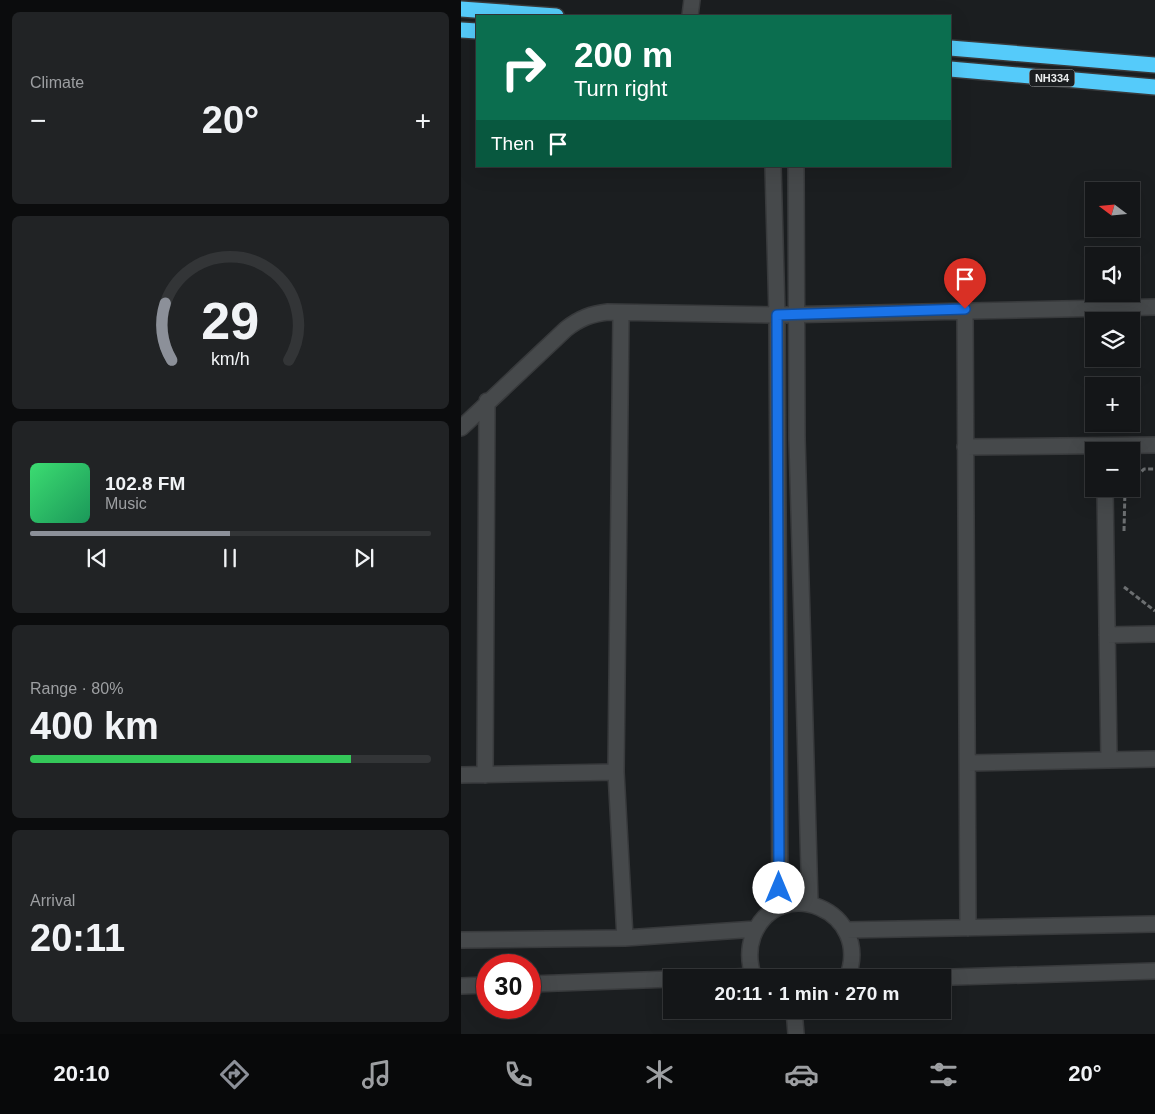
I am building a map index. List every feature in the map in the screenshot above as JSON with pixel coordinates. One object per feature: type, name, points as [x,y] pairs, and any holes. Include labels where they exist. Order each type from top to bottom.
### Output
[{"type":"highway","points":[[461,9],[543,15]]},
{"type":"highway","points":[[461,30],[476,31]]},
{"type":"highway","name":"NH334","points":[[951,48],[1155,66]]},
{"type":"highway","name":"NH334","points":[[951,69],[1155,87]]},
{"type":"street","points":[[690,15],[691,0]]},
{"type":"street","points":[[773,167],[777,315],[779,907]]},
{"type":"street","points":[[796,167],[797,439],[810,904]]},
{"type":"street","points":[[461,428],[487,401],[578,320],[593,314],[777,315],[965,309],[1155,307]]},
{"type":"street","points":[[965,309],[968,928]]},
{"type":"street","points":[[621,313],[616,772],[625,938]]},
{"type":"street","points":[[485,775],[487,401]]},
{"type":"street","points":[[1140,446],[1155,445]]},
{"type":"street","points":[[965,447],[1085,448]]},
{"type":"street","points":[[1105,497],[1109,760]]},
{"type":"street","points":[[1107,635],[1155,634]]},
{"type":"street","points":[[968,763],[1155,759]]},
{"type":"street","points":[[461,775],[616,772]]},
{"type":"street","points":[[752,969],[749,961],[750,944],[756,929],[766,916],[779,907],[795,903],[810,904],[827,910],[840,922],[850,939],[852,954],[849,969]]},
{"type":"street","points":[[846,930],[1155,924]]},
{"type":"street","points":[[461,940],[625,938],[756,929]]},
{"type":"street","points":[[951,977],[1155,971]]},
{"type":"street","points":[[541,984],[663,979]]},
{"type":"street","points":[[461,986],[476,985]]},
{"type":"street","points":[[795,1019],[796,1034]]},
{"type":"path","points":[[1140,473],[1144,469],[1155,469]]},
{"type":"path","points":[[1124,538],[1125,497]]},
{"type":"path","points":[[1123,577],[1123,586],[1155,611]]},
{"type":"route","points":[[779,888],[777,315],[965,309]]}]
